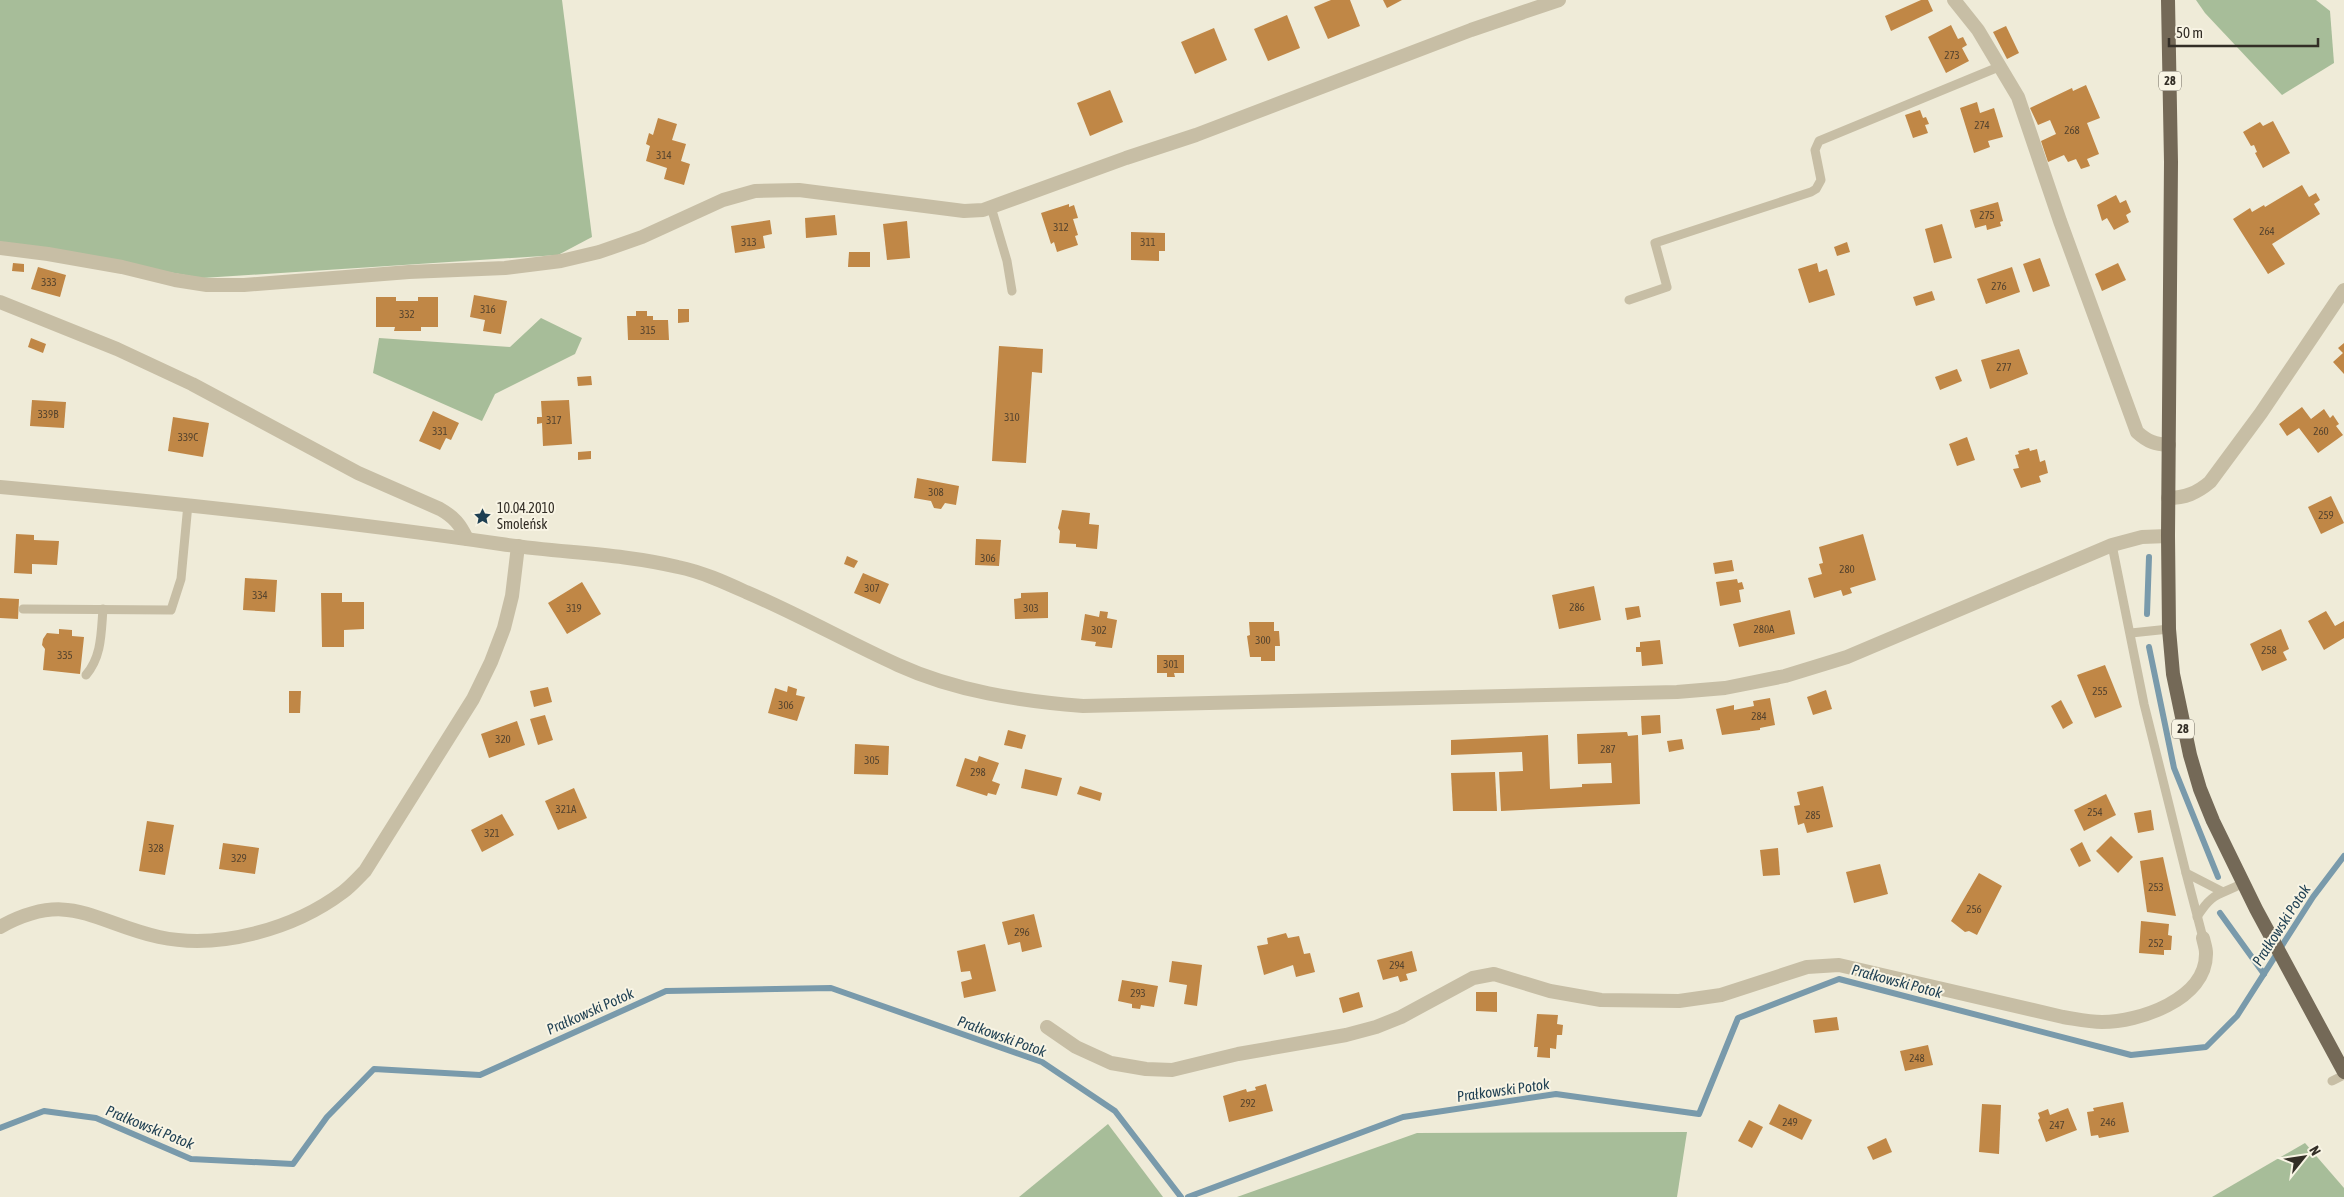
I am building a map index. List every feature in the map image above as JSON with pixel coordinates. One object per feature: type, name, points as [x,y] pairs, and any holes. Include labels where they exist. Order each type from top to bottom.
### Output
[{"type":"main road","name":"28","points":[[2168,0],[2171,162],[2168,498],[2169,629],[2177,697],[2195,772],[2213,821],[2256,909],[2344,1074]]},
{"type":"street","points":[[0,248],[122,267],[175,280],[207,285],[244,285],[409,272],[505,268],[561,262],[599,252],[642,237],[723,200],[755,191],[799,190],[964,211],[991,207],[1196,135],[1471,30],[1558,0]]},
{"type":"street","points":[[1954,0],[1978,30],[2001,66],[2018,98],[2060,221],[2137,432],[2145,440],[2154,444],[2169,445]]},
{"type":"street","points":[[2168,498],[2182,498],[2203,488],[2210,482],[2266,405],[2344,290]]},
{"type":"street","points":[[0,302],[117,349],[192,384],[358,473],[440,509],[453,516],[461,525],[467,539]]},
{"type":"street","points":[[0,487],[188,504],[518,546],[615,556],[679,567],[719,580],[771,602],[900,666],[937,679],[976,690],[1020,699],[1083,706],[1677,692],[1725,688],[1785,676],[1847,657],[2112,545],[2142,537],[2168,536]]},
{"type":"street","points":[[0,927],[20,916],[41,910],[63,908],[85,912],[158,937],[190,942],[215,942],[248,935],[286,922],[321,906],[343,892],[365,871],[473,699],[491,662],[504,628],[512,596],[518,546]]},
{"type":"street","points":[[1047,1027],[1076,1047],[1111,1063],[1146,1069],[1172,1070],[1238,1054],[1346,1035],[1376,1027],[1401,1017],[1484,974],[1506,977],[1574,997],[1601,1000],[1680,1001],[1721,996],[1807,967],[1839,965],[2063,1017],[2100,1022],[2147,1015],[2165,1006],[2191,988],[2204,966],[2206,953],[2203,938]]},
{"type":"lane","points":[[1629,300],[1667,287],[1655,243],[1816,190],[1821,180],[1815,150],[1819,141],[2001,66]]},
{"type":"lane","points":[[991,207],[1007,261],[1012,291]]},
{"type":"lane","points":[[23,609],[171,610],[181,579],[188,504]]},
{"type":"lane","points":[[2112,545],[2144,704],[2203,938]]},
{"type":"lane","points":[[86,675],[94,665],[100,642],[103,609]]},
{"type":"lane","points":[[2131,633],[2169,629]]},
{"type":"lane","points":[[2186,873],[2221,891]]},
{"type":"lane","points":[[2197,917],[2208,900],[2221,891],[2243,883]]},
{"type":"lane","points":[[2332,1081],[2344,1074]]},
{"type":"green space","points":[[0,0],[562,0],[592,237],[558,255],[202,278],[0,242]]},
{"type":"green space","points":[[2196,0],[2316,0],[2330,11],[2334,63],[2282,95],[2205,13]]},
{"type":"green space","points":[[541,318],[582,338],[575,354],[495,394],[482,421],[373,373],[379,338],[510,347]]},
{"type":"green space","points":[[1108,1124],[1163,1197],[1019,1197]]},
{"type":"green space","points":[[1687,1132],[1677,1197],[1237,1197],[1417,1133]]},
{"type":"green space","points":[[2305,1143],[2344,1188],[2344,1197],[2212,1197]]},
{"type":"building","points":[[1331,0],[1350,0],[1360,26],[1328,39],[1314,7]]},
{"type":"building","points":[[1383,0],[1402,0],[1387,8]]},
{"type":"building","points":[[1921,0],[1928,0],[1933,11],[1891,31],[1885,16]]},
{"type":"building","points":[[1287,15],[1300,48],[1268,61],[1254,29]]},
{"type":"building","points":[[1951,25],[1958,39],[1963,37],[1967,45],[1962,48],[1969,61],[1946,73],[1928,37]]},
{"type":"building","points":[[2006,26],[2019,53],[2007,59],[1993,32]]},
{"type":"building","points":[[1214,28],[1227,60],[1195,74],[1181,42]]},
{"type":"building","points":[[2086,85],[2100,118],[2087,123],[2099,154],[2087,159],[2090,166],[2081,169],[2076,159],[2068,162],[2064,155],[2048,162],[2041,141],[2056,134],[2050,120],[2038,125],[2030,108],[2072,88],[2073,91]]},
{"type":"building","points":[[1110,90],[1123,122],[1090,136],[1077,103]]},
{"type":"building","points":[[1977,102],[1980,113],[1994,108],[2003,137],[1988,141],[1990,147],[1974,153],[1960,108]]},
{"type":"building","points":[[1920,110],[1923,118],[1926,117],[1929,124],[1925,125],[1928,133],[1913,138],[1905,115]]},
{"type":"building","points":[[658,118],[677,124],[672,140],[686,144],[681,161],[690,164],[684,185],[664,179],[667,168],[646,161],[650,146],[646,144],[649,133],[653,135]]},
{"type":"building","points":[[2273,121],[2290,153],[2263,168],[2255,153],[2257,152],[2254,145],[2251,146],[2243,132],[2260,122],[2263,126]]},
{"type":"building","points":[[2302,185],[2309,197],[2316,193],[2320,200],[2314,204],[2320,214],[2272,244],[2285,264],[2268,274],[2233,219],[2250,208],[2252,212],[2264,205],[2265,207]]},
{"type":"building","points":[[2116,195],[2120,203],[2126,200],[2131,212],[2126,215],[2129,222],[2114,230],[2107,218],[2102,221],[2097,205]]},
{"type":"building","points":[[1998,202],[2003,221],[2000,222],[2001,226],[1987,230],[1986,225],[1975,228],[1970,210]]},
{"type":"building","points":[[1069,204],[1069,207],[1074,205],[1078,218],[1073,219],[1078,235],[1075,236],[1078,245],[1057,252],[1054,242],[1051,244],[1041,213]]},
{"type":"building","points":[[835,215],[837,235],[806,238],[805,218]]},
{"type":"building","points":[[770,220],[772,234],[763,236],[765,248],[735,253],[731,226]]},
{"type":"building","points":[[907,221],[910,258],[887,260],[883,224]]},
{"type":"building","points":[[1942,224],[1952,258],[1934,263],[1925,229]]},
{"type":"building","points":[[1131,232],[1165,233],[1165,251],[1159,251],[1159,261],[1131,260]]},
{"type":"building","points":[[1847,242],[1850,252],[1837,256],[1834,247]]},
{"type":"building","points":[[849,252],[870,252],[870,267],[848,267]]},
{"type":"building","points":[[2040,258],[2050,286],[2033,292],[2023,264]]},
{"type":"building","points":[[13,263],[24,264],[24,272],[12,271]]},
{"type":"building","points":[[1817,263],[1819,272],[1827,269],[1835,295],[1809,303],[1798,269]]},
{"type":"building","points":[[2118,263],[2126,280],[2102,291],[2095,274]]},
{"type":"building","points":[[38,267],[66,275],[60,297],[31,289]]},
{"type":"building","points":[[2012,267],[2020,292],[1986,304],[1977,279]]},
{"type":"building","points":[[1932,291],[1935,300],[1916,306],[1913,297]]},
{"type":"building","points":[[474,295],[507,301],[501,334],[483,331],[485,320],[470,317]]},
{"type":"building","points":[[376,297],[396,297],[396,301],[418,301],[418,297],[438,297],[438,327],[421,327],[421,331],[394,331],[395,327],[376,327]]},
{"type":"building","points":[[678,309],[689,309],[689,322],[678,323]]},
{"type":"building","points":[[636,311],[647,311],[647,316],[653,316],[653,320],[668,320],[669,340],[628,340],[627,316],[636,316]]},
{"type":"building","points":[[31,338],[46,344],[43,353],[28,347]]},
{"type":"building","points":[[2344,343],[2344,374],[2333,362],[2343,353],[2338,348]]},
{"type":"building","points":[[999,346],[1043,349],[1042,373],[1032,372],[1026,463],[992,461]]},
{"type":"building","points":[[2019,349],[2028,374],[1990,389],[1981,360]]},
{"type":"building","points":[[1957,369],[1962,381],[1940,390],[1935,377]]},
{"type":"building","points":[[591,376],[592,385],[578,386],[577,377]]},
{"type":"building","points":[[32,400],[66,402],[64,428],[30,426]]},
{"type":"building","points":[[569,400],[572,444],[543,446],[542,423],[537,424],[537,417],[542,417],[541,401]]},
{"type":"building","points":[[2302,407],[2311,419],[2324,409],[2330,418],[2333,415],[2339,424],[2336,426],[2343,435],[2318,453],[2299,428],[2287,436],[2279,424]]},
{"type":"building","points":[[433,411],[459,423],[451,440],[446,438],[440,450],[419,441]]},
{"type":"building","points":[[173,417],[209,423],[203,457],[168,451]]},
{"type":"building","points":[[1967,437],[1975,460],[1957,466],[1949,444]]},
{"type":"building","points":[[2029,448],[2030,451],[2037,449],[2040,462],[2045,460],[2048,473],[2039,476],[2041,482],[2021,488],[2013,469],[2019,468],[2015,455],[2019,454],[2018,451]]},
{"type":"building","points":[[591,451],[591,459],[578,460],[578,452]]},
{"type":"building","points":[[917,478],[959,486],[956,505],[945,503],[941,509],[934,508],[931,501],[914,498]]},
{"type":"building","points":[[2331,496],[2344,523],[2321,534],[2308,507]]},
{"type":"building","points":[[1062,510],[1090,513],[1089,524],[1099,525],[1097,549],[1076,547],[1076,544],[1059,543],[1060,531],[1058,528]]},
{"type":"building","points":[[16,534],[34,535],[34,540],[59,541],[57,565],[32,564],[32,574],[14,573]]},
{"type":"building","points":[[1863,534],[1876,580],[1850,588],[1852,593],[1843,596],[1841,590],[1814,598],[1808,578],[1822,574],[1819,564],[1823,563],[1819,547]]},
{"type":"building","points":[[976,539],[1001,540],[999,566],[975,565]]},
{"type":"building","points":[[847,556],[858,561],[854,568],[844,564]]},
{"type":"building","points":[[1732,560],[1734,571],[1715,574],[1713,563]]},
{"type":"building","points":[[863,573],[889,584],[880,604],[854,593]]},
{"type":"building","points":[[245,578],[277,580],[275,612],[243,610]]},
{"type":"building","points":[[1737,579],[1738,583],[1742,582],[1744,589],[1739,590],[1741,602],[1720,606],[1716,582]]},
{"type":"building","points":[[582,582],[601,614],[567,634],[548,603]]},
{"type":"building","points":[[1594,586],[1601,620],[1559,629],[1552,595]]},
{"type":"building","points":[[1048,592],[1048,618],[1015,619],[1014,599],[1021,598],[1021,593]]},
{"type":"building","points":[[321,593],[342,593],[342,602],[364,602],[364,629],[344,630],[344,647],[322,647]]},
{"type":"building","points":[[0,598],[19,599],[18,619],[0,618]]},
{"type":"building","points":[[1639,606],[1641,617],[1627,620],[1625,608]]},
{"type":"building","points":[[1790,610],[1795,634],[1739,647],[1733,624]]},
{"type":"building","points":[[1100,611],[1108,612],[1107,618],[1117,620],[1112,648],[1095,646],[1096,642],[1081,640],[1085,614],[1099,617]]},
{"type":"building","points":[[2326,611],[2335,626],[2344,621],[2344,638],[2324,650],[2308,621]]},
{"type":"building","points":[[1249,622],[1274,622],[1274,631],[1279,631],[1280,646],[1275,646],[1275,661],[1261,661],[1261,657],[1250,657],[1247,636],[1250,635]]},
{"type":"building","points":[[59,629],[72,630],[72,636],[84,637],[80,674],[43,670],[45,649],[42,645],[43,639],[47,633],[59,634]]},
{"type":"building","points":[[2281,629],[2289,649],[2283,652],[2287,660],[2262,671],[2250,644]]},
{"type":"building","points":[[1660,640],[1663,664],[1642,666],[1641,652],[1636,652],[1636,647],[1640,647],[1640,642]]},
{"type":"building","points":[[1157,655],[1184,655],[1184,673],[1174,673],[1175,677],[1167,677],[1167,673],[1157,673]]},
{"type":"building","points":[[2105,665],[2122,707],[2095,718],[2077,675]]},
{"type":"building","points":[[788,686],[797,689],[796,695],[805,697],[797,721],[768,713],[775,688],[787,692]]},
{"type":"building","points":[[548,687],[552,702],[534,707],[530,691]]},
{"type":"building","points":[[1826,690],[1832,709],[1813,715],[1807,697]]},
{"type":"building","points":[[289,691],[301,691],[300,713],[289,713]]},
{"type":"building","points":[[1770,698],[1775,725],[1760,728],[1760,730],[1722,735],[1716,709],[1734,705],[1734,710],[1754,706],[1753,701]]},
{"type":"building","points":[[2061,700],[2073,723],[2063,729],[2051,706]]},
{"type":"building","points":[[545,715],[553,740],[538,745],[530,719]]},
{"type":"building","points":[[1660,715],[1661,733],[1642,735],[1641,716]]},
{"type":"building","points":[[517,721],[525,745],[489,758],[481,734]]},
{"type":"building","points":[[1008,730],[1026,735],[1022,749],[1004,745]]},
{"type":"building","points":[[1627,732],[1628,736],[1638,735],[1640,804],[1501,811],[1499,772],[1523,771],[1522,752],[1451,755],[1451,740],[1548,735],[1550,789],[1582,787],[1582,784],[1612,783],[1611,763],[1578,764],[1577,734]]},
{"type":"building","points":[[1682,739],[1684,749],[1669,752],[1667,741]]},
{"type":"building","points":[[855,744],[889,746],[888,775],[854,774]]},
{"type":"building","points":[[979,756],[999,763],[992,781],[1000,784],[996,795],[988,793],[987,796],[956,786],[965,758],[977,762]]},
{"type":"building","points":[[1025,769],[1062,778],[1057,796],[1021,788]]},
{"type":"building","points":[[1495,772],[1497,811],[1453,811],[1451,773]]},
{"type":"building","points":[[1080,786],[1102,793],[1100,801],[1077,794]]},
{"type":"building","points":[[1823,786],[1833,827],[1807,833],[1804,823],[1798,825],[1794,806],[1800,805],[1797,792]]},
{"type":"building","points":[[574,788],[587,818],[558,830],[545,801]]},
{"type":"building","points":[[2106,794],[2116,815],[2084,831],[2074,810]]},
{"type":"building","points":[[2151,810],[2154,830],[2138,833],[2134,813]]},
{"type":"building","points":[[502,814],[514,835],[482,852],[471,830]]},
{"type":"building","points":[[147,821],[174,825],[165,875],[139,871]]},
{"type":"building","points":[[2111,836],[2133,857],[2118,873],[2096,851]]},
{"type":"building","points":[[2082,842],[2091,861],[2079,867],[2070,849]]},
{"type":"building","points":[[223,843],[259,848],[255,874],[219,869]]},
{"type":"building","points":[[1778,848],[1780,875],[1763,876],[1760,850]]},
{"type":"building","points":[[2163,857],[2176,916],[2147,912],[2140,861]]},
{"type":"building","points":[[1880,864],[1888,894],[1854,903],[1846,872]]},
{"type":"building","points":[[1979,873],[2002,886],[1977,935],[1969,931],[1965,932],[1951,921]]},
{"type":"building","points":[[1034,914],[1042,947],[1022,952],[1020,942],[1008,945],[1002,922]]},
{"type":"building","points":[[2141,921],[2169,924],[2168,935],[2172,936],[2171,950],[2164,950],[2164,955],[2139,953]]},
{"type":"building","points":[[1286,933],[1288,938],[1299,936],[1304,954],[1310,953],[1315,972],[1296,977],[1293,965],[1264,975],[1257,946],[1268,944],[1267,938]]},
{"type":"building","points":[[985,944],[996,991],[964,998],[961,982],[972,979],[970,971],[961,972],[957,951]]},
{"type":"building","points":[[1412,951],[1417,971],[1406,974],[1408,980],[1400,982],[1398,976],[1383,980],[1377,960]]},
{"type":"building","points":[[1172,961],[1202,965],[1197,1006],[1184,1004],[1187,985],[1169,982]]},
{"type":"building","points":[[1122,980],[1158,986],[1154,1007],[1141,1005],[1140,1009],[1132,1008],[1132,1004],[1118,1001]]},
{"type":"building","points":[[1359,992],[1363,1007],[1343,1013],[1339,998]]},
{"type":"building","points":[[1476,992],[1497,992],[1497,1012],[1476,1011]]},
{"type":"building","points":[[1537,1014],[1558,1015],[1557,1024],[1563,1025],[1562,1035],[1557,1035],[1556,1049],[1550,1048],[1550,1058],[1537,1057],[1538,1047],[1534,1047]]},
{"type":"building","points":[[1837,1017],[1839,1030],[1815,1033],[1813,1020]]},
{"type":"building","points":[[1928,1045],[1933,1065],[1905,1071],[1900,1051]]},
{"type":"building","points":[[1266,1084],[1273,1111],[1229,1122],[1223,1096],[1246,1089],[1247,1092],[1256,1090],[1255,1087]]},
{"type":"building","points":[[2123,1102],[2129,1132],[2099,1138],[2098,1135],[2091,1136],[2087,1112],[2094,1111],[2093,1108]]},
{"type":"building","points":[[1779,1104],[1812,1120],[1802,1140],[1769,1124]]},
{"type":"building","points":[[1982,1104],[2001,1105],[1999,1154],[1979,1152]]},
{"type":"building","points":[[2068,1108],[2077,1130],[2046,1142],[2038,1120],[2040,1118],[2038,1113],[2048,1109],[2050,1115]]},
{"type":"building","points":[[1749,1120],[1763,1127],[1752,1148],[1738,1141]]},
{"type":"building","points":[[1886,1138],[1892,1152],[1873,1160],[1867,1147]]},
{"type":"waterway","points":[[2147,614],[2149,557]]},
{"type":"waterway","points":[[2149,647],[2174,768],[2218,877]]},
{"type":"waterway","name":"Prałkowski Potok","points":[[1188,1197],[1403,1117],[1556,1094],[1699,1114],[1738,1018],[1839,979],[2131,1055],[2206,1047],[2237,1016],[2313,897],[2344,856]]},
{"type":"waterway","points":[[2220,913],[2264,974]]},
{"type":"waterway","name":"Prałkowski Potok","points":[[0,1128],[44,1111],[96,1118],[191,1159],[293,1164],[327,1117],[374,1069],[480,1075],[666,991],[831,988],[1042,1062],[1115,1111],[1181,1197]]},
{"type":"place","name":"10.04.2010 Smoleńsk","points":[[483,516]]}]
